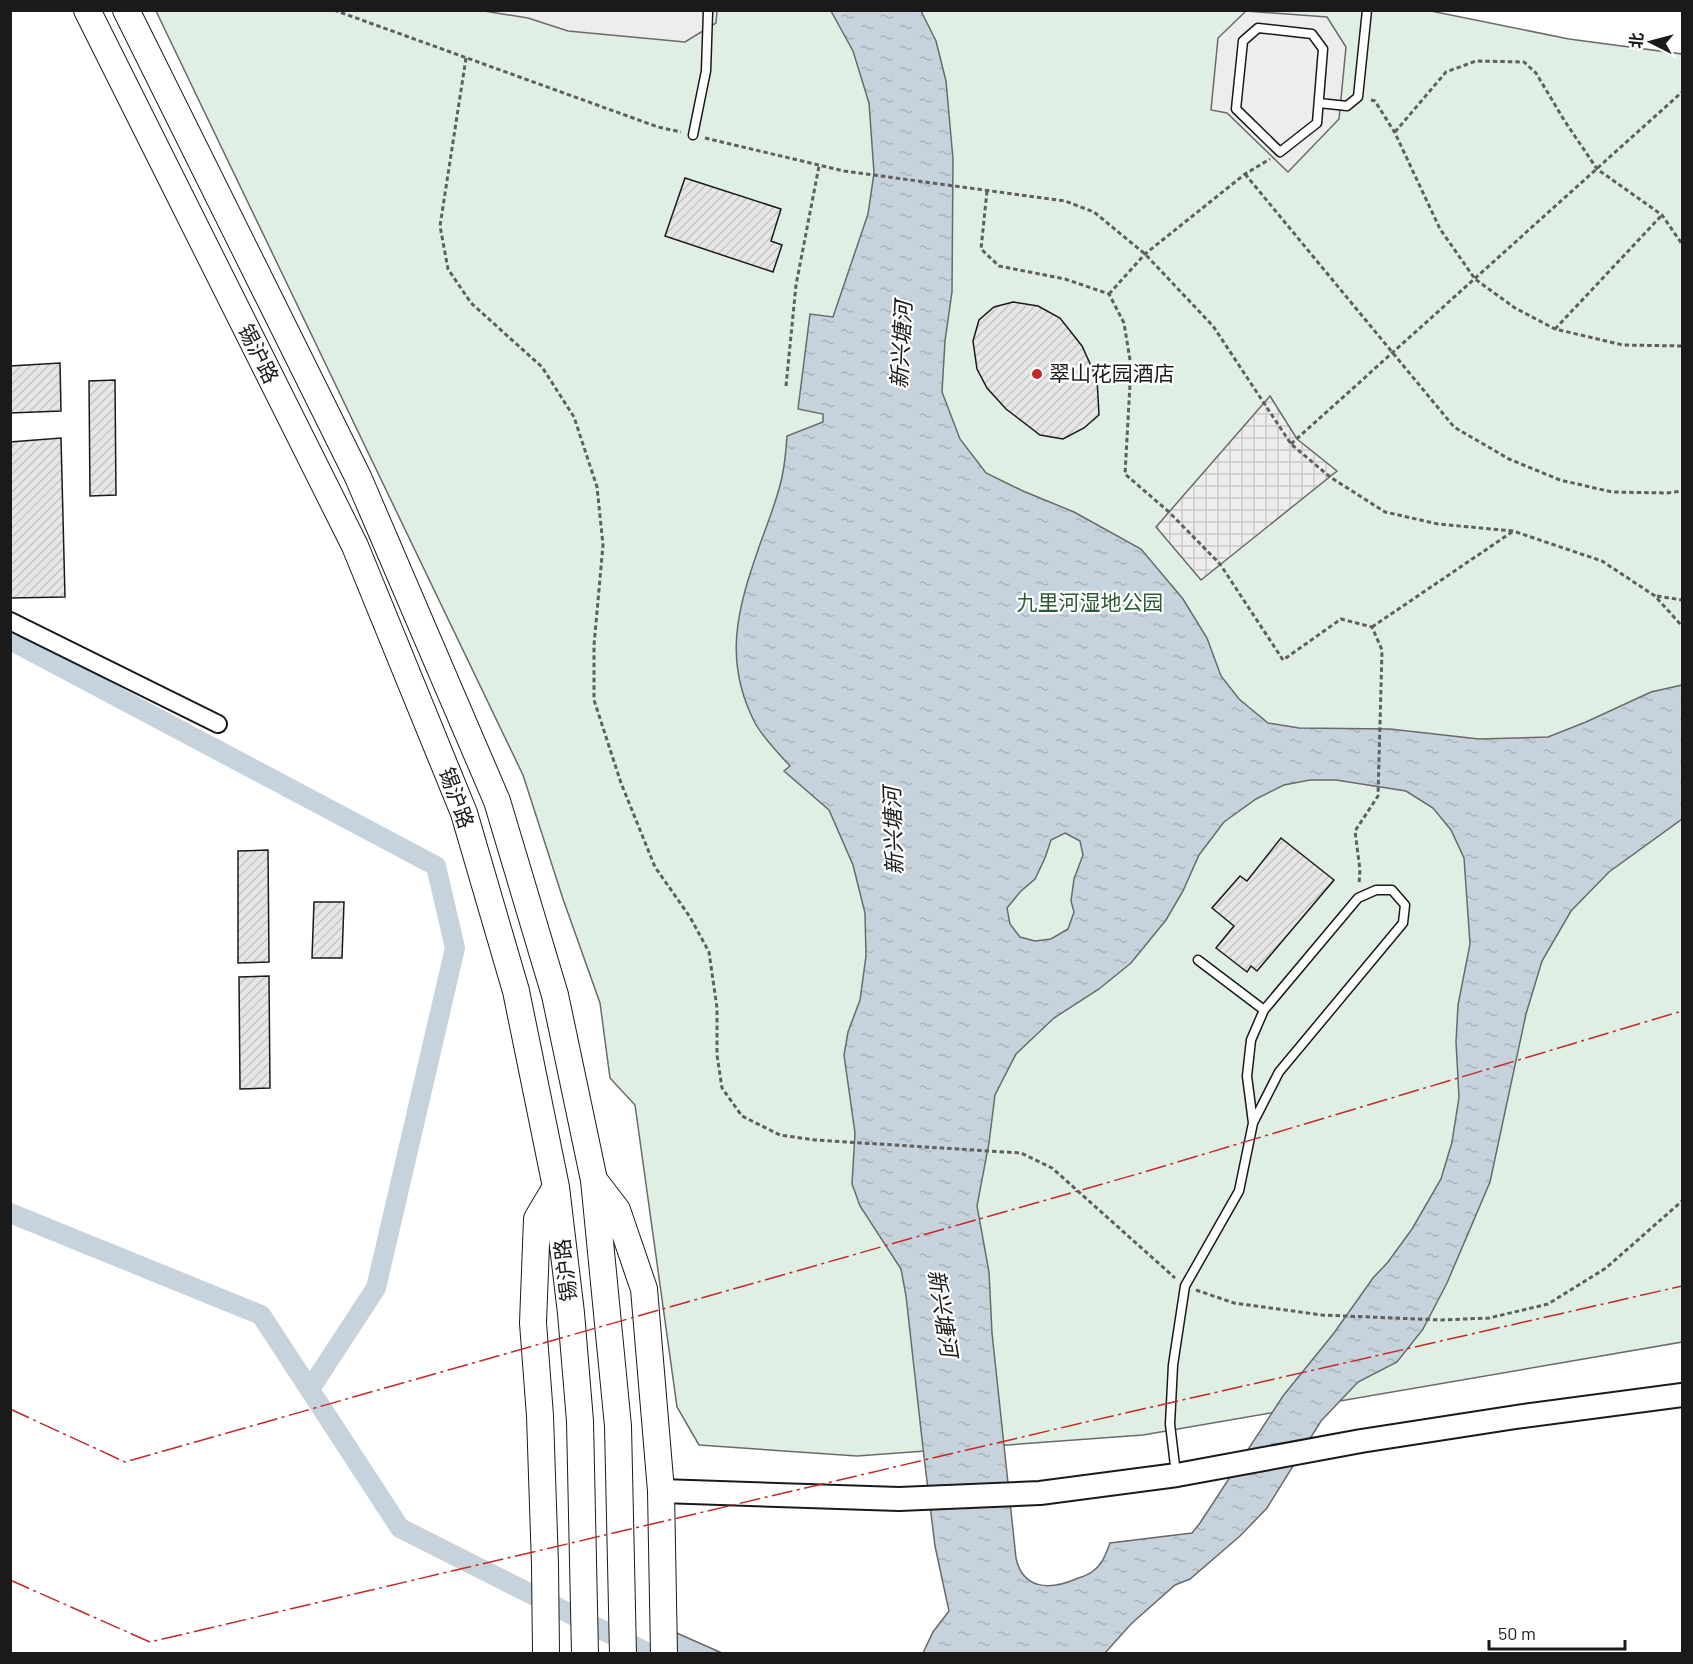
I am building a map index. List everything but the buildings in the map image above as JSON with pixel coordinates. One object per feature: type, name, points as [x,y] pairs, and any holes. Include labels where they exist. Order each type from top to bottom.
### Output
[{"type":"main road","name":"锡沪路","points":[[87,10],[355,546],[464,813],[516,991],[556,1187],[571,1313],[580,1422],[585,1653]]},
{"type":"main road","name":"锡沪路","points":[[126,10],[358,477],[496,801],[555,994],[594,1180],[618,1426],[623,1653]]},
{"type":"main road","points":[[594,1180],[617,1210],[644,1288],[660,1491],[664,1653]]},
{"type":"main road","points":[[546,1653],[540,1416],[532,1323],[537,1219],[556,1187]]},
{"type":"street","points":[[10,621],[218,724]]},
{"type":"street","points":[[660,1491],[899,1499],[1040,1492],[1177,1475],[1361,1441],[1516,1416],[1683,1395]]},
{"type":"lane","points":[[693,135],[705,71],[708,11],[697,10]]},
{"type":"lane","points":[[1319,103],[1347,106],[1358,97],[1366,10]]},
{"type":"lane","points":[[1258,28],[1312,34],[1323,49],[1319,103],[1317,123],[1280,152],[1236,109],[1243,41],[1258,28]]},
{"type":"lane","points":[[1177,1475],[1170,1424],[1173,1365],[1185,1286],[1239,1191],[1253,1123],[1279,1072],[1403,923],[1405,905],[1392,890],[1376,890],[1358,898],[1264,1010],[1251,1041],[1247,1076],[1253,1123]]},
{"type":"lane","points":[[1198,960],[1264,1010]]},
{"type":"path","points":[[334,10],[658,127],[844,171],[1065,201],[1094,212],[1146,254],[1213,326],[1291,444],[1330,477],[1385,512],[1438,524],[1513,531],[1602,561],[1655,596],[1683,626]]},
{"type":"path","points":[[466,58],[440,226],[448,269],[471,303],[542,367],[574,417],[597,488],[603,545],[594,645],[594,700],[621,783],[654,867],[690,917],[709,952],[717,1008],[717,1055],[722,1088],[742,1116],[780,1135],[815,1140],[1021,1153],[1052,1168],[1185,1286],[1234,1303],[1322,1315],[1441,1320],[1489,1318],[1548,1304],[1606,1268],[1683,1201]]},
{"type":"path","points":[[1395,133],[1446,72],[1476,61],[1524,62],[1536,73],[1597,169],[1662,215],[1683,244]]},
{"type":"path","points":[[1291,444],[1683,92]]},
{"type":"path","points":[[1358,97],[1375,100],[1395,133],[1440,229],[1475,279],[1515,308],[1555,329],[1623,345],[1683,346]]},
{"type":"path","points":[[1109,294],[1146,254],[1245,174],[1280,152]]},
{"type":"path","points":[[786,386],[796,285],[819,166]]},
{"type":"path","points":[[1245,174],[1454,427],[1509,459],[1560,480],[1612,492],[1683,491]]},
{"type":"path","points":[[987,191],[981,249],[999,266],[1065,279],[1109,294],[1124,323],[1131,366],[1125,474],[1169,512],[1220,564],[1283,660],[1341,619],[1372,627],[1513,531]]},
{"type":"path","points":[[1555,329],[1662,215]]},
{"type":"path","points":[[1655,596],[1683,600]]},
{"type":"path","points":[[1358,898],[1360,870],[1355,831],[1378,796],[1382,650],[1372,627]]},
{"type":"green space","name":"九里河湿地公园","points":[[1426,10],[1569,39],[1682,54],[1682,1342],[1143,1435],[857,1456],[699,1445],[677,1407],[635,1105],[610,1078],[600,1003],[523,775],[156,11]]},
{"type":"shaded area","points":[[484,11],[717,11],[716,23],[685,42],[568,31],[528,18]]},
{"type":"shaded area","points":[[1246,11],[1327,17],[1346,47],[1339,119],[1288,172],[1227,113],[1211,110],[1218,38]]},
{"type":"shaded area","points":[[1270,396],[1297,439],[1337,471],[1201,580],[1156,527]]},
{"type":"water","name":"新兴塘河","points":[[831,11],[921,11],[936,41],[946,81],[953,159],[952,292],[945,341],[942,392],[960,439],[986,473],[1074,512],[1141,549],[1183,599],[1207,638],[1221,676],[1239,699],[1268,723],[1299,728],[1390,729],[1479,739],[1548,737],[1651,692],[1682,685],[1682,819],[1609,872],[1571,911],[1542,961],[1526,1014],[1490,1182],[1447,1283],[1423,1329],[1397,1362],[1358,1382],[1321,1421],[1267,1508],[1240,1536],[1190,1579],[1175,1585],[1131,1624],[1105,1653],[923,1653],[933,1632],[949,1611],[935,1546],[906,1296],[901,1269],[860,1206],[852,1184],[855,1133],[844,1055],[848,1032],[860,1000],[866,956],[865,913],[853,865],[829,810],[784,771],[790,766],[755,723],[739,678],[736,657],[740,614],[751,570],[780,486],[787,436],[823,422],[823,414],[798,409],[810,314],[833,317],[868,214],[874,173],[869,103],[853,51]],"holes":[[[1310,780],[1336,780],[1406,791],[1433,808],[1451,830],[1464,858],[1470,944],[1458,1005],[1456,1042],[1459,1097],[1452,1142],[1441,1179],[1412,1229],[1373,1278],[1334,1333],[1283,1396],[1192,1533],[1110,1543],[1102,1562],[1089,1574],[1057,1585],[1039,1585],[1031,1582],[1025,1576],[1016,1558],[992,1333],[989,1272],[977,1206],[995,1095],[1016,1054],[1054,1018],[1099,989],[1131,963],[1166,920],[1183,891],[1199,855],[1224,822],[1256,799],[1284,785]],[[1065,833],[1080,841],[1083,855],[1074,879],[1071,901],[1074,912],[1068,929],[1051,939],[1035,941],[1020,937],[1010,924],[1007,908],[1035,879],[1051,840]]]},
{"type":"water","points":[[663,1627],[722,1653],[672,1653]]},
{"type":"waterway","points":[[10,640],[436,866],[455,948],[376,1288],[310,1389]]},
{"type":"waterway","points":[[10,1213],[261,1315],[400,1528],[650,1654]]},
{"type":"power","points":[[10,1409],[125,1462],[1141,1173],[1682,1011]]},
{"type":"power","points":[[10,1580],[150,1642],[1086,1422],[1682,1286]]},
{"type":"place","name":"翠山花园酒店","points":[[1037,374]]}]
